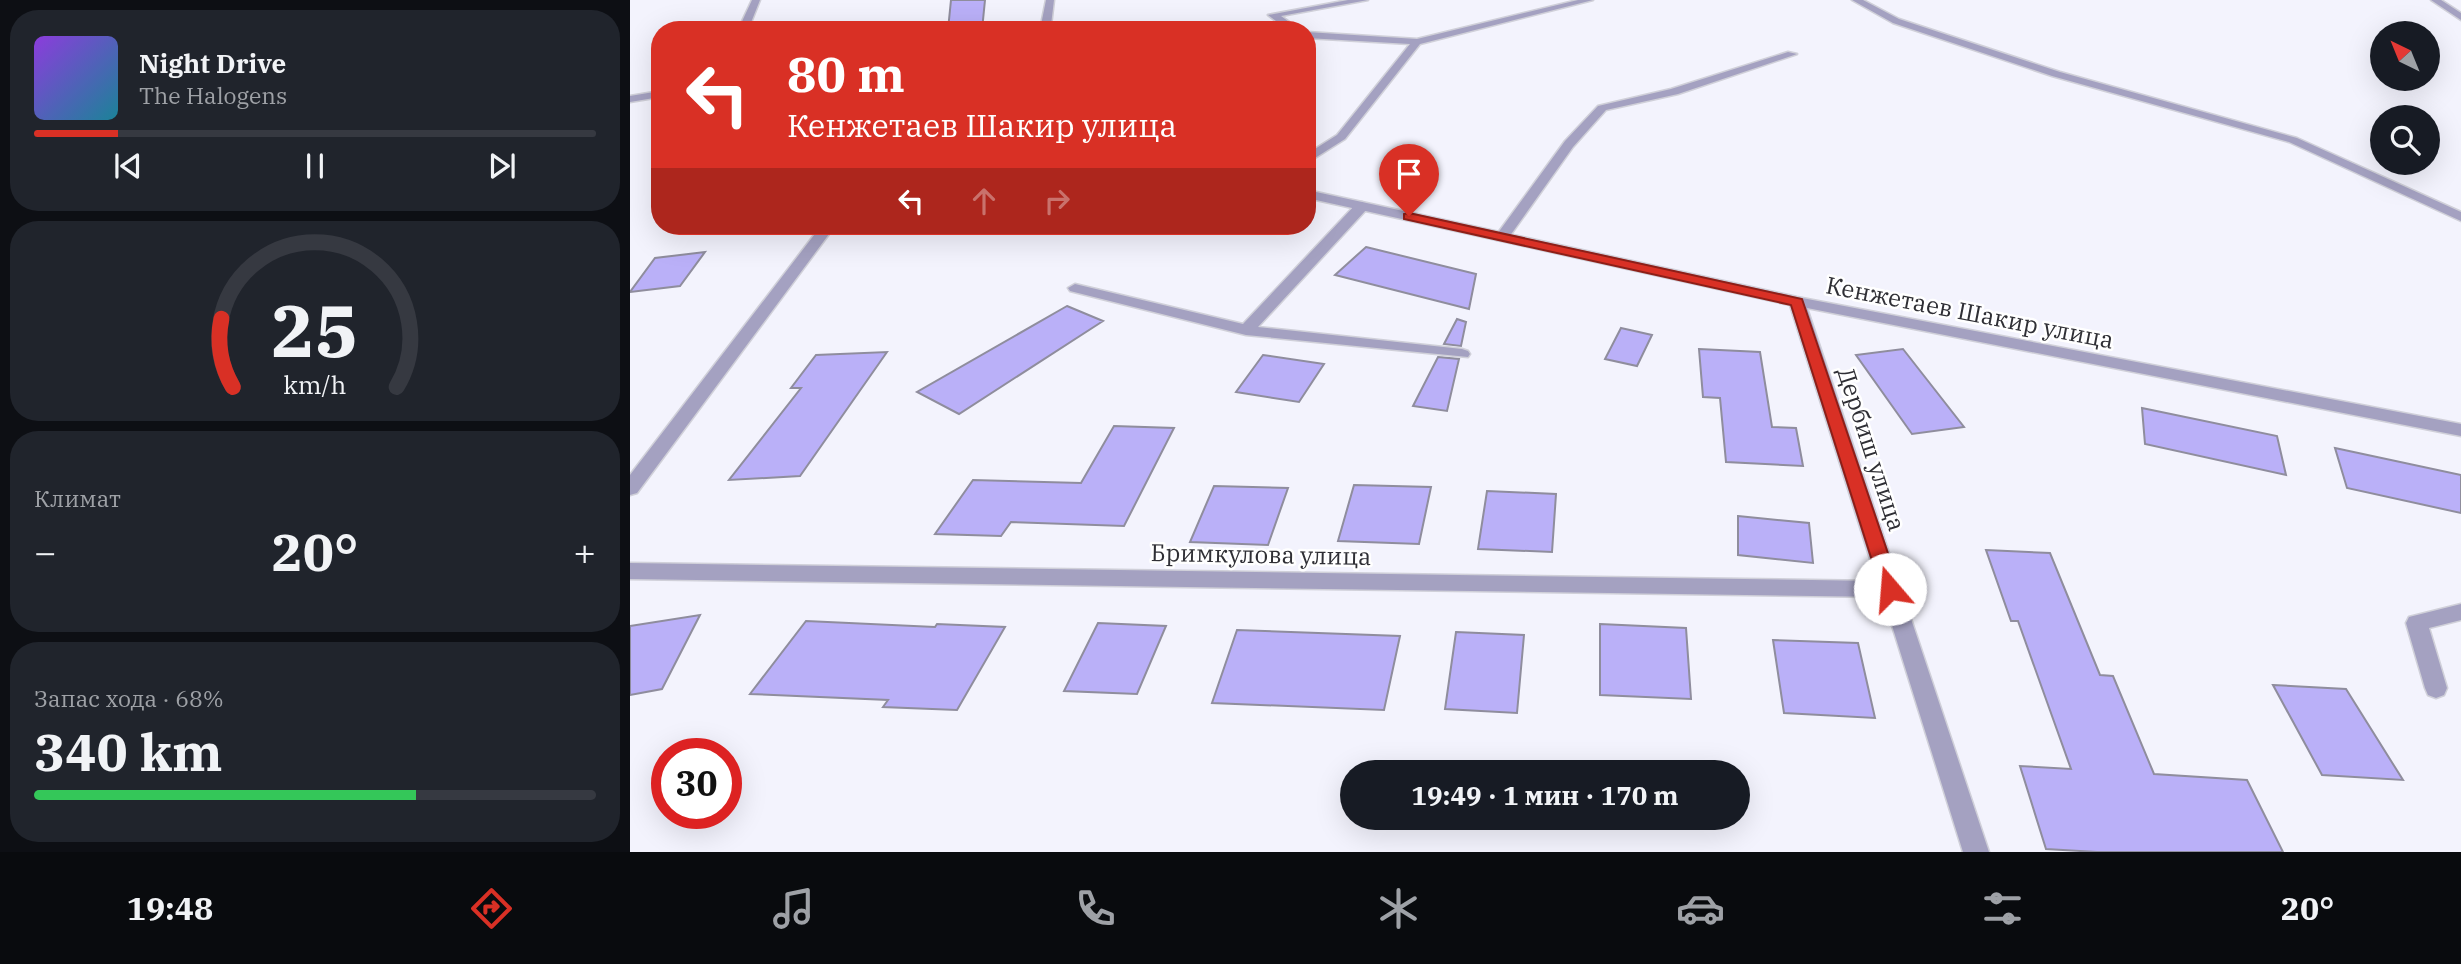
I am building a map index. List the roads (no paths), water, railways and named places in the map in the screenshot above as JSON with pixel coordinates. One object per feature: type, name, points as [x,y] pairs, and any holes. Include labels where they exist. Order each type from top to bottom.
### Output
[{"type":"street","points":[[748,21],[756,0]]},
{"type":"street","points":[[1047,21],[1050,0]]},
{"type":"street","points":[[1282,21],[1273,15],[1364,0]]},
{"type":"street","points":[[1316,36],[1417,43],[1589,0]]},
{"type":"street","points":[[1856,0],[1896,21],[2056,74],[2293,140],[2461,218]]},
{"type":"street","points":[[2435,0],[2461,17]]},
{"type":"street","points":[[1316,153],[1340,136],[1417,43]]},
{"type":"street","points":[[1502,237],[1569,144],[1602,108],[1674,92],[1792,54]]},
{"type":"street","points":[[630,99],[651,96]]},
{"type":"street","name":"Кенжетаев Шакир улица","points":[[1316,196],[1797,302],[2461,430]]},
{"type":"street","points":[[1246,330],[1362,206]]},
{"type":"street","points":[[630,488],[821,235]]},
{"type":"street","points":[[1075,288],[1246,330],[1462,354]]},
{"type":"street","name":"Дербиш улица","points":[[1797,302],[1976,852]]},
{"type":"street","name":"Бримкулова улица","points":[[630,571],[1890,589]]},
{"type":"street","points":[[2436,688],[2417,623],[2461,612]]}]
